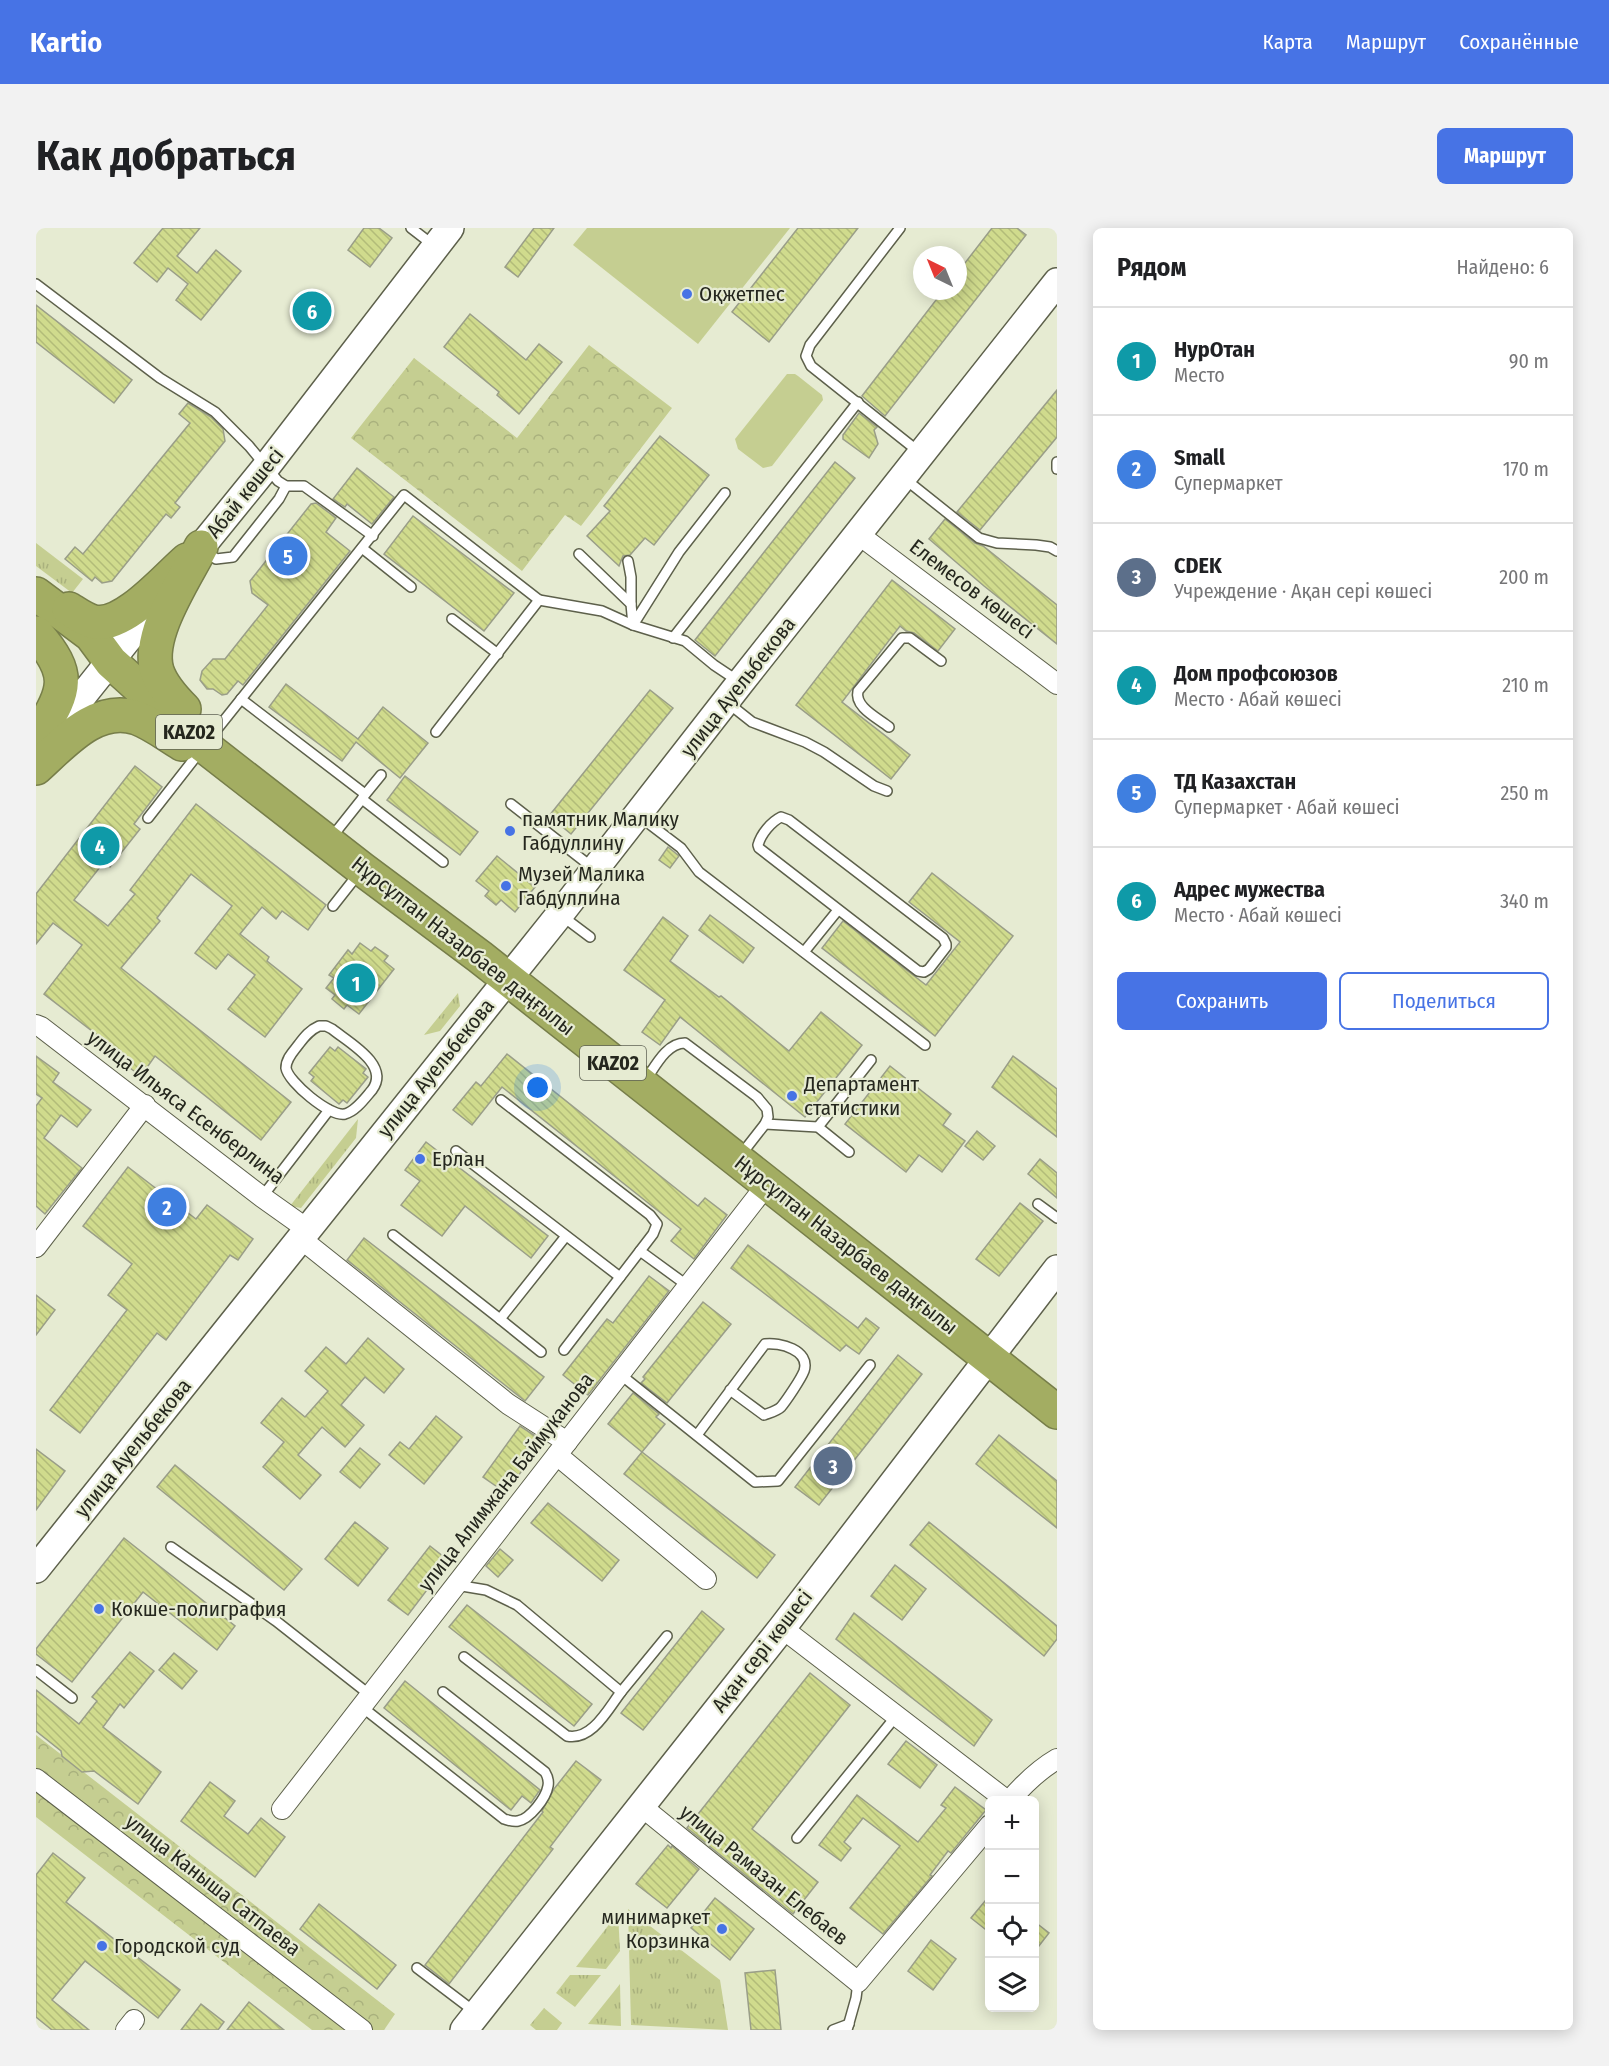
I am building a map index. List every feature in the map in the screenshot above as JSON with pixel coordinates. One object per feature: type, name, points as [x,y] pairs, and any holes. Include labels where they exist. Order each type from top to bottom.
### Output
[{"type":"highway","points":[[36,589],[86,620],[107,622],[129,612],[201,547]]},
{"type":"highway","points":[[201,547],[160,627],[155,650],[157,671],[204,746]]},
{"type":"highway","points":[[36,594],[90,635],[119,669]]},
{"type":"highway","points":[[36,616],[78,651],[119,669]]},
{"type":"highway","points":[[36,633],[56,658],[63,684],[58,700],[36,740]]},
{"type":"highway","name":"Нұрсұлтан Назарбаев даңғылы","points":[[119,669],[204,746],[508,979],[1057,1412]]},
{"type":"highway","points":[[36,768],[88,724],[105,716],[126,716],[204,746],[254,785]]},
{"type":"street","name":"Абай көшесі","points":[[36,755],[119,669],[201,547],[266,467],[442,237]]},
{"type":"street","name":"улица Ауельбекова","points":[[36,1569],[560,914],[1057,282]]},
{"type":"street","name":"Елемесов көшесі","points":[[858,534],[1057,684]]},
{"type":"street","name":"улица Ильяса Есенберлина","points":[[36,1025],[145,1105],[262,1197],[562,1449]]},
{"type":"street","points":[[36,1246],[145,1105]]},
{"type":"street","name":"улица Алимжана Баймуканова","points":[[282,1809],[768,1183]]},
{"type":"street","name":"Ақан сері көшесі","points":[[470,2022],[782,1628],[1057,1269]]},
{"type":"street","points":[[562,1449],[706,1579]]},
{"type":"street","points":[[782,1628],[1003,1796]]},
{"type":"street","points":[[1012,1796],[1042,1768],[1057,1759]]},
{"type":"street","name":"улица Каныша Сатпаева","points":[[36,1779],[362,2030]]},
{"type":"street","name":"улица Рамазан Елебаев","points":[[641,1806],[858,1982]]},
{"type":"street","points":[[858,1982],[985,1831]]},
{"type":"lane","points":[[411,228],[442,237]]},
{"type":"lane","points":[[900,228],[807,350],[806,356],[811,366],[921,453]]},
{"type":"lane","points":[[36,284],[160,378],[214,412],[286,486],[304,486],[373,536]]},
{"type":"lane","points":[[673,638],[858,402]]},
{"type":"lane","points":[[1057,462],[1057,469]]},
{"type":"lane","points":[[903,478],[979,538],[997,543],[1043,546],[1057,550]]},
{"type":"lane","points":[[201,547],[216,559],[232,557],[279,499],[286,486]]},
{"type":"lane","points":[[633,625],[679,552],[725,494]]},
{"type":"lane","points":[[148,818],[404,495],[539,600],[602,611],[633,625],[685,641],[714,665],[752,722],[805,742],[874,786],[887,791]]},
{"type":"lane","points":[[362,548],[411,587]]},
{"type":"lane","points":[[579,554],[631,604]]},
{"type":"lane","points":[[628,561],[633,625]]},
{"type":"lane","points":[[436,732],[539,600]]},
{"type":"lane","points":[[452,620],[498,654]]},
{"type":"lane","points":[[889,727],[860,704],[857,698],[858,691],[902,638],[910,638],[941,661]]},
{"type":"lane","points":[[241,699],[443,862]]},
{"type":"lane","points":[[327,842],[381,775]]},
{"type":"lane","points":[[512,804],[595,869]]},
{"type":"lane","points":[[637,815],[681,848],[699,872],[925,1045]]},
{"type":"lane","points":[[777,818],[789,819],[943,938],[946,947],[929,969],[921,972],[838,909],[759,848],[761,837],[777,818]]},
{"type":"lane","points":[[333,906],[362,869]]},
{"type":"lane","points":[[804,952],[838,909]]},
{"type":"lane","points":[[560,914],[590,937]]},
{"type":"lane","points":[[319,1026],[332,1029],[373,1062],[377,1070],[377,1082],[359,1105],[346,1114],[329,1110],[294,1083],[286,1065],[289,1057],[308,1033],[319,1026]]},
{"type":"lane","points":[[641,1085],[669,1049],[674,1045],[685,1043],[763,1103],[768,1117],[765,1124],[738,1160]]},
{"type":"lane","points":[[818,1127],[871,1060]]},
{"type":"lane","points":[[501,1100],[654,1219],[657,1224],[656,1229],[640,1251],[564,1350]]},
{"type":"lane","points":[[262,1197],[329,1110]]},
{"type":"lane","points":[[765,1124],[818,1127],[849,1152]]},
{"type":"lane","points":[[456,1151],[620,1277]]},
{"type":"lane","points":[[1038,1204],[1057,1218]]},
{"type":"lane","points":[[393,1235],[541,1352]]},
{"type":"lane","points":[[500,1320],[566,1236]]},
{"type":"lane","points":[[640,1251],[688,1286]]},
{"type":"lane","points":[[697,1435],[730,1390],[765,1344],[776,1342],[795,1349],[804,1361],[804,1371],[780,1409],[764,1416],[730,1390]]},
{"type":"lane","points":[[621,1375],[755,1482],[778,1481],[870,1365]]},
{"type":"lane","points":[[171,1547],[276,1622],[504,1819],[519,1821],[526,1818],[545,1796],[549,1780],[546,1772],[443,1692]]},
{"type":"lane","points":[[456,1585],[486,1590],[517,1605],[621,1692]]},
{"type":"lane","points":[[464,1657],[567,1736],[574,1738],[586,1734],[667,1636]]},
{"type":"lane","points":[[36,1670],[72,1698]]},
{"type":"lane","points":[[797,1838],[897,1714]]},
{"type":"lane","points":[[417,1968],[470,2022]]},
{"type":"lane","points":[[833,2030],[848,2027],[858,1982]]},
{"type":"green space","name":"Оқжетпес","points":[[587,228],[790,228],[698,344],[573,245]]},
{"type":"green space","points":[[589,345],[672,408],[581,526],[565,515],[522,571],[351,438],[414,358],[517,438]]},
{"type":"green space","points":[[787,374],[798,376],[822,395],[823,400],[772,466],[763,468],[738,449],[735,439]]},
{"type":"green space","points":[[36,543],[83,579],[72,593],[36,566]]},
{"type":"green space","points":[[458,993],[460,1006],[440,1031],[424,1035]]},
{"type":"green space","points":[[358,1119],[356,1138],[301,1208],[290,1206]]},
{"type":"green space","points":[[36,1735],[395,2014],[384,2030],[312,2030],[36,1817]]},
{"type":"green space","points":[[628,1909],[720,1980],[728,2030],[631,2025]]},
{"type":"green space","points":[[618,1913],[620,1951],[606,1969],[576,1967]]},
{"type":"green space","points":[[570,1975],[601,1975],[575,2007],[556,1993]]},
{"type":"green space","points":[[620,1984],[621,2026],[588,2024]]},
{"type":"green space","points":[[544,2008],[562,2023],[557,2030],[536,2030],[530,2025]]},
{"type":"building","points":[[163,228],[200,228],[177,256],[197,273],[216,250],[241,271],[201,320],[176,300],[188,284],[168,268],[157,282],[134,263]]},
{"type":"building","points":[[364,228],[379,228],[392,238],[370,267],[348,250]]},
{"type":"building","points":[[534,228],[554,228],[518,277],[505,267]]},
{"type":"building","points":[[798,228],[858,228],[769,342],[732,312]]},
{"type":"building","points":[[992,228],[1017,228],[1026,235],[885,416],[862,396],[936,300],[967,300],[967,260]]},
{"type":"building","points":[[36,305],[132,380],[114,403],[36,342]]},
{"type":"building","points":[[470,314],[526,360],[539,344],[562,362],[519,414],[497,395],[499,392],[444,347]]},
{"type":"building","points":[[1057,390],[1057,437],[980,530],[957,512]]},
{"type":"building","points":[[188,403],[211,417],[223,429],[225,441],[175,503],[180,507],[171,518],[166,514],[112,581],[102,583],[95,577],[92,581],[65,559],[75,547],[83,554],[190,423],[179,414]]},
{"type":"building","points":[[859,413],[877,427],[874,430],[878,444],[869,458],[843,439],[843,435]]},
{"type":"building","points":[[660,436],[709,475],[654,545],[645,538],[630,555],[623,556],[619,566],[587,536],[610,511],[604,506]]},
{"type":"building","points":[[835,462],[855,478],[715,656],[695,640]]},
{"type":"building","points":[[357,468],[394,497],[372,524],[347,504],[345,507],[333,499]]},
{"type":"building","points":[[316,503],[336,518],[326,532],[350,551],[243,685],[238,681],[227,694],[222,695],[213,689],[207,689],[200,680],[202,671],[213,659],[225,659],[268,605],[252,593],[250,581],[311,504]]},
{"type":"building","points":[[413,516],[514,593],[484,631],[384,554]]},
{"type":"building","points":[[945,519],[1057,605],[1057,644],[929,539]]},
{"type":"building","points":[[892,580],[955,629],[938,651],[914,633],[900,626],[842,702],[910,755],[891,779],[796,705]]},
{"type":"building","points":[[286,684],[358,739],[383,707],[428,743],[400,778],[356,742],[342,761],[269,707]]},
{"type":"building","points":[[650,690],[673,708],[571,834],[549,816]]},
{"type":"building","points":[[135,766],[162,787],[134,824],[140,829],[110,867],[104,862],[74,900],[108,926],[135,894],[130,890],[196,804],[326,905],[308,930],[282,911],[276,919],[262,907],[240,934],[269,957],[267,961],[302,989],[265,1037],[228,1009],[255,975],[228,954],[216,969],[195,953],[232,906],[191,874],[157,918],[160,921],[121,968],[291,1102],[261,1140],[155,1056],[141,1076],[119,1060],[123,1055],[44,994],[82,945],[53,923],[36,944],[36,894]]},
{"type":"building","points":[[405,776],[478,832],[460,855],[387,800]]},
{"type":"building","points":[[668,847],[679,856],[670,868],[659,860]]},
{"type":"building","points":[[497,856],[535,887],[515,912],[501,900],[496,905],[485,896],[489,891],[476,881]]},
{"type":"building","points":[[932,873],[1013,936],[935,1036],[822,948],[843,921],[926,985],[960,942],[909,902]]},
{"type":"building","points":[[710,915],[754,948],[743,963],[699,930]]},
{"type":"building","points":[[663,917],[688,936],[670,961],[719,997],[721,996],[789,1051],[821,1012],[862,1045],[805,1117],[680,1017],[660,1045],[642,1032],[665,1000],[624,970]]},
{"type":"building","points":[[360,943],[371,951],[375,947],[388,956],[384,961],[394,969],[359,1014],[347,1005],[344,1009],[332,999],[335,995],[326,988],[334,978],[329,975],[348,950],[352,954]]},
{"type":"building","points":[[330,1047],[335,1051],[338,1047],[366,1069],[363,1073],[368,1077],[347,1103],[343,1100],[339,1104],[311,1081],[314,1077],[309,1073]]},
{"type":"building","points":[[507,1054],[698,1206],[705,1198],[727,1215],[694,1259],[671,1241],[681,1229],[502,1087],[472,1125],[453,1110],[476,1082],[481,1086]]},
{"type":"building","points":[[36,1056],[59,1073],[53,1082],[91,1110],[77,1127],[61,1115],[44,1138],[82,1168],[45,1214],[36,1206],[36,1106],[42,1098],[36,1094]]},
{"type":"building","points":[[1013,1056],[1057,1089],[1057,1137],[992,1087]]},
{"type":"building","points":[[890,1066],[951,1114],[943,1125],[965,1141],[942,1172],[919,1155],[906,1172],[845,1124]]},
{"type":"building","points":[[977,1131],[995,1146],[983,1160],[965,1146]]},
{"type":"building","points":[[426,1142],[548,1236],[531,1258],[465,1206],[442,1236],[401,1205],[420,1181],[405,1170]]},
{"type":"building","points":[[1040,1159],[1057,1173],[1057,1198],[1028,1174]]},
{"type":"building","points":[[128,1167],[196,1219],[207,1205],[253,1239],[238,1260],[230,1255],[166,1340],[157,1333],[80,1433],[50,1410],[127,1310],[108,1295],[132,1264],[83,1226]]},
{"type":"building","points":[[1020,1203],[1043,1221],[999,1276],[976,1259]]},
{"type":"building","points":[[364,1238],[544,1377],[525,1401],[347,1260]]},
{"type":"building","points":[[748,1245],[858,1328],[866,1318],[879,1328],[859,1354],[846,1345],[840,1351],[731,1268]]},
{"type":"building","points":[[649,1276],[669,1291],[588,1395],[563,1375],[607,1319],[613,1323]]},
{"type":"building","points":[[36,1295],[55,1310],[36,1335]]},
{"type":"building","points":[[703,1302],[731,1324],[667,1403],[641,1383],[645,1379],[643,1377]]},
{"type":"building","points":[[368,1338],[404,1369],[384,1393],[365,1377],[341,1405],[364,1425],[345,1447],[322,1427],[298,1455],[321,1475],[300,1499],[263,1467],[284,1442],[261,1423],[282,1398],[305,1417],[328,1391],[305,1371],[326,1347],[346,1364]]},
{"type":"building","points":[[898,1355],[922,1374],[819,1505],[795,1487]]},
{"type":"building","points":[[633,1393],[659,1414],[656,1417],[665,1424],[642,1452],[608,1424]]},
{"type":"building","points":[[436,1416],[462,1437],[424,1484],[389,1455],[400,1442],[409,1449]]},
{"type":"building","points":[[520,1426],[543,1441],[506,1493],[483,1477]]},
{"type":"building","points":[[999,1435],[1057,1481],[1057,1528],[976,1464]]},
{"type":"building","points":[[360,1448],[380,1464],[360,1488],[340,1472]]},
{"type":"building","points":[[36,1449],[65,1471],[36,1510]]},
{"type":"building","points":[[642,1452],[775,1555],[757,1578],[624,1474]]},
{"type":"building","points":[[175,1465],[302,1569],[284,1590],[157,1487]]},
{"type":"building","points":[[548,1503],[619,1560],[602,1581],[531,1523]]},
{"type":"building","points":[[355,1522],[388,1548],[358,1586],[325,1559]]},
{"type":"building","points":[[929,1522],[1057,1626],[1057,1639],[1044,1656],[910,1545]]},
{"type":"building","name":"Кокше-полиграфия","points":[[124,1538],[235,1626],[217,1650],[143,1592],[72,1682],[36,1654],[36,1649]]},
{"type":"building","points":[[430,1546],[449,1561],[408,1615],[388,1600]]},
{"type":"building","points":[[500,1549],[513,1560],[498,1577],[486,1566]]},
{"type":"building","points":[[895,1565],[926,1589],[902,1620],[871,1596]]},
{"type":"building","points":[[467,1605],[592,1704],[574,1726],[449,1627]]},
{"type":"building","points":[[702,1611],[724,1629],[643,1730],[621,1713]]},
{"type":"building","points":[[854,1613],[992,1720],[974,1746],[836,1639]]},
{"type":"building","points":[[130,1652],[154,1671],[124,1708],[120,1704],[103,1727],[161,1772],[138,1804],[94,1771],[82,1772],[36,1731],[36,1690],[79,1724],[97,1701],[92,1697]]},
{"type":"building","points":[[174,1653],[197,1671],[182,1689],[159,1670]]},
{"type":"building","points":[[810,1673],[850,1705],[752,1829],[818,1882],[793,1914],[687,1828]]},
{"type":"building","points":[[405,1681],[540,1790],[531,1803],[522,1796],[511,1810],[384,1708]]},
{"type":"building","points":[[906,1741],[937,1765],[920,1788],[888,1764]]},
{"type":"building","points":[[576,1761],[601,1780],[550,1847],[553,1849],[449,1984],[425,1965],[543,1812],[554,1789]]},
{"type":"building","points":[[210,1782],[235,1801],[224,1816],[248,1834],[261,1818],[285,1837],[255,1877],[181,1821]]},
{"type":"building","points":[[955,1787],[985,1811],[951,1853],[948,1851],[930,1875],[932,1876],[883,1934],[850,1908],[900,1846],[863,1818],[844,1842],[851,1848],[841,1861],[819,1845],[857,1795],[918,1842],[946,1808],[941,1805]]},
{"type":"building","points":[[668,1845],[699,1869],[667,1908],[636,1884]]},
{"type":"building","points":[[53,1853],[85,1878],[66,1902],[180,1990],[158,2018],[85,1961],[52,2000],[89,2030],[52,2030],[36,2017],[36,1875]]},
{"type":"building","name":"минимаркет Корзинка","points":[[715,1898],[754,1929],[730,1960],[691,1928]]},
{"type":"building","points":[[985,1901],[985,1929],[971,1918]]},
{"type":"building","points":[[319,1904],[396,1965],[377,1989],[300,1929]]},
{"type":"building","points":[[1039,1925],[1049,1933],[1039,1946]]},
{"type":"building","points":[[931,1940],[956,1959],[933,1990],[908,1971]]},
{"type":"building","points":[[775,1970],[781,2030],[751,2030],[745,1973]]},
{"type":"building","points":[[249,2002],[284,2030],[227,2030]]},
{"type":"building","points":[[201,2004],[224,2022],[218,2030],[181,2030]]},
{"type":"place","name":"Оқжетпес","points":[[687,294]]},
{"type":"place","name":"Адрес мужества","points":[[312,311]]},
{"type":"place","name":"ТД Казахстан","points":[[288,556]]},
{"type":"place","name":"памятник Малику Габдуллину","points":[[510,831]]},
{"type":"place","name":"Дом профсоюзов","points":[[100,846]]},
{"type":"place","name":"Музей Малика Габдуллина","points":[[506,886]]},
{"type":"place","name":"НурОтан","points":[[356,983]]},
{"type":"place","name":"Департамент статистики","points":[[792,1096]]},
{"type":"place","name":"Ерлан","points":[[420,1159]]},
{"type":"place","name":"Small","points":[[167,1207]]},
{"type":"place","name":"CDEK","points":[[833,1466]]},
{"type":"place","name":"Кокше-полиграфия","points":[[99,1609]]},
{"type":"place","name":"минимаркет Корзинка","points":[[722,1929]]},
{"type":"place","name":"Городской суд","points":[[102,1946]]}]
